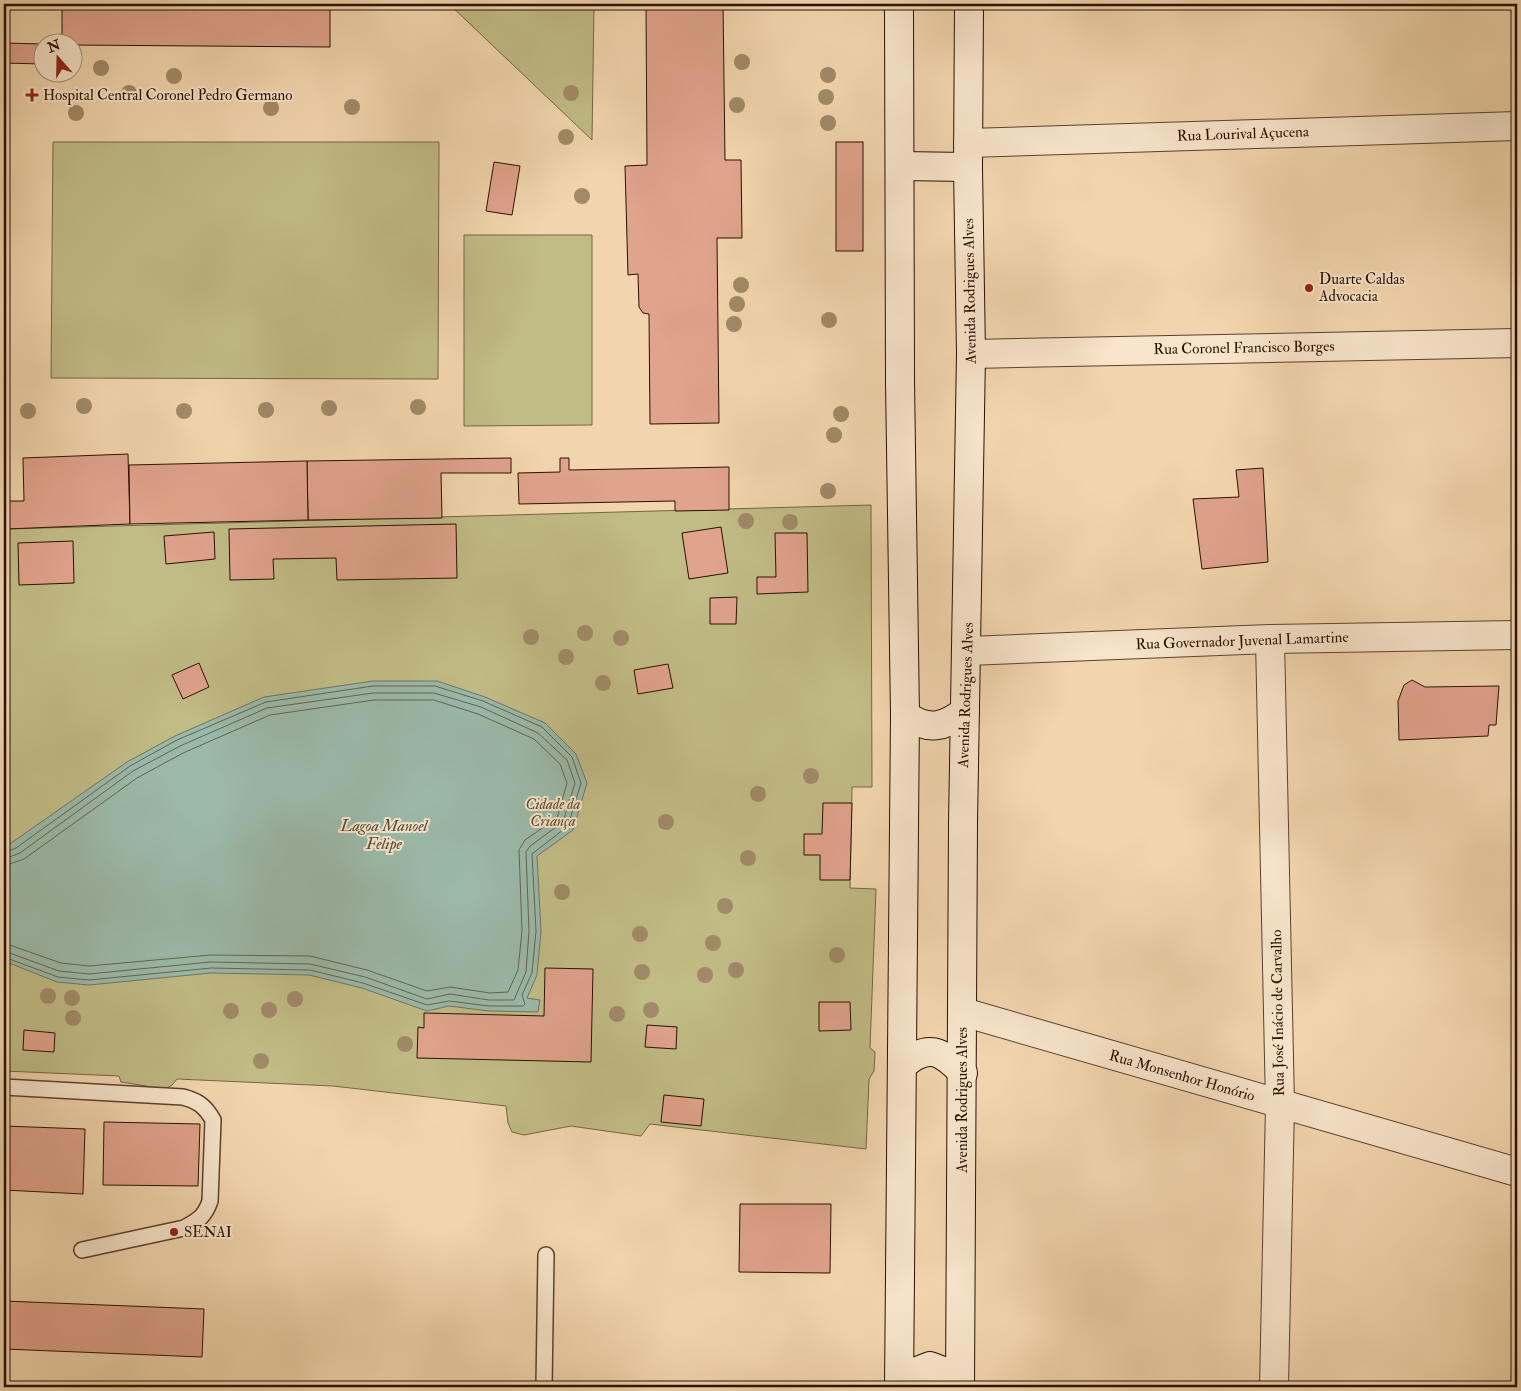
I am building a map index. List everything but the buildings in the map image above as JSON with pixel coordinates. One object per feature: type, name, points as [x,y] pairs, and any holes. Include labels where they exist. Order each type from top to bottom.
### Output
[{"type":"main road","points":[[899,4],[900,381],[905,715],[899,1387]]},
{"type":"main road","name":"Avenida Rodrigues Alves","points":[[960,1386],[963,823],[968,651],[971,354],[968,155],[969,4]]},
{"type":"main road","name":"Rua Lourival Açucena","points":[[900,166],[968,155],[1517,126]]},
{"type":"main road","name":"Rua Coronel Francisco Borges","points":[[971,354],[1517,343]]},
{"type":"main road","name":"Rua Governador Juvenal Lamartine","points":[[968,651],[1270,640],[1517,635]]},
{"type":"main road","name":"Rua José Inácio de Carvalho","points":[[1270,640],[1280,1104],[1274,1387]]},
{"type":"main road","points":[[905,715],[916,723],[932,727],[953,721],[965,711]]},
{"type":"main road","name":"Rua Monsenhor Honório","points":[[963,1012],[1517,1172]]},
{"type":"main road","points":[[902,1066],[915,1054],[922,1051],[949,1058],[963,1073]]},
{"type":"main road","points":[[899,1387],[912,1373],[930,1366],[946,1372],[960,1386]]},
{"type":"lane","points":[[4,1086],[184,1097],[197,1101],[207,1109],[213,1120],[210,1202],[206,1213],[196,1222],[184,1228],[82,1250]]},
{"type":"lane","points":[[544,1387],[546,1255]]},
{"type":"green space","points":[[449,4],[594,4],[592,140]]},
{"type":"green space","points":[[53,142],[439,142],[438,379],[51,378]]},
{"type":"green space","points":[[464,235],[592,235],[592,425],[464,426]]},
{"type":"green space","name":"Cidade da Criança","points":[[871,505],[872,787],[852,787],[850,888],[876,889],[870,1048],[875,1052],[874,1071],[869,1079],[866,1149],[650,1124],[641,1136],[571,1126],[524,1135],[512,1132],[508,1123],[506,1106],[333,1086],[177,1079],[165,1089],[121,1082],[119,1076],[4,1071],[4,652],[6,651],[6,529]]},
{"type":"water","name":"Lagoa Manoel Felipe","points":[[373,681],[437,681],[485,697],[545,723],[576,754],[587,783],[573,830],[537,856],[541,931],[537,975],[527,998],[540,1000],[538,1012],[489,1011],[449,1006],[427,1011],[362,988],[309,975],[211,973],[89,985],[57,982],[4,961],[4,848],[127,762],[175,736],[264,697]]},
{"type":"place","name":"Hospital Central Coronel Pedro Germano","points":[[32,95]]},
{"type":"place","name":"Duarte Caldas Advocacia","points":[[1309,288]]},
{"type":"place","name":"SENAI","points":[[174,1232]]}]
